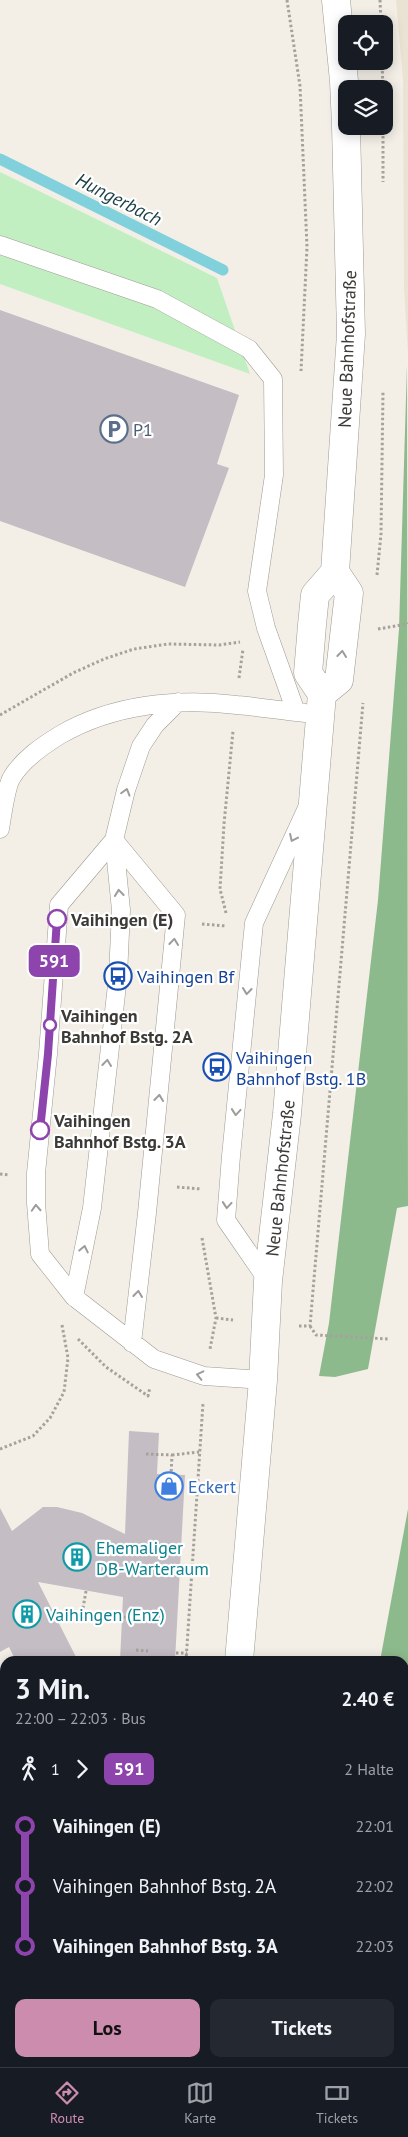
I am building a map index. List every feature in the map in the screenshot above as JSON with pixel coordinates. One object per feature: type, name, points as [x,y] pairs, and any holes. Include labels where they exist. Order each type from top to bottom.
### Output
[{"type":"main road","name":"Neue Bahnhofstraße","points":[[336,0],[344,80]]},
{"type":"main road","name":"Neue Bahnhofstraße","points":[[239,1656],[263,1380],[268,1281],[287,1114],[314,794],[313,707],[339,680],[349,593],[335,572],[351,334],[346,135]]},
{"type":"lane","points":[[0,245],[158,299],[249,349],[273,379],[274,474],[257,591],[266,628],[313,707]]},
{"type":"lane","points":[[0,829],[10,778],[28,759],[50,741],[88,722],[131,708],[178,702],[313,707]]},
{"type":"lane","points":[[74,1297],[92,1208],[118,976],[121,910],[114,840],[126,790],[141,746],[155,725],[178,702]]},
{"type":"lane","points":[[268,1281],[226,1220],[233,1137],[254,923],[314,794]]},
{"type":"lane","points":[[114,840],[59,905],[48,1054],[36,1173],[40,1254],[74,1297],[154,1359],[204,1376],[263,1380]]},
{"type":"lane","points":[[114,840],[176,915],[148,1213],[132,1343]]},
{"type":"path","points":[[287,0],[300,86],[307,247],[301,372]]},
{"type":"path","points":[[380,0],[381,15]]},
{"type":"path","points":[[370,630],[408,623]]},
{"type":"path","points":[[0,715],[73,673],[104,658],[134,649],[168,644],[219,645],[244,641],[266,628]]},
{"type":"path","points":[[224,824],[231,763]]},
{"type":"path","points":[[187,1656],[204,1376],[216,1318]]},
{"type":"path","points":[[0,1449],[33,1436],[50,1418],[64,1392],[68,1358],[62,1322]]},
{"type":"path","points":[[310,1326],[316,1335],[389,1338]]},
{"type":"path","points":[[148,1396],[150,1385]]},
{"type":"path","points":[[146,1454],[172,1456],[199,1452]]},
{"type":"path","points":[[171,1475],[172,1456]]},
{"type":"path","points":[[131,1570],[140,1571]]},
{"type":"path","points":[[86,1591],[82,1614],[138,1618]]},
{"type":"path","points":[[136,1650],[148,1651]]},
{"type":"path","points":[[176,1653],[187,1653]]},
{"type":"shaded area","points":[[396,0],[408,0],[408,354],[404,288],[403,80]]},
{"type":"green space","points":[[0,172],[217,278],[250,374],[0,284]]},
{"type":"green space","points":[[407,365],[408,1206],[397,1208],[368,1369],[335,1377],[319,1376],[329,1323],[378,900],[399,629]]},
{"type":"green space","points":[[408,1509],[408,1656],[381,1656]]},
{"type":"building","name":"P1","points":[[0,310],[239,395],[217,464],[229,468],[185,587],[0,521]]},
{"type":"building","points":[[129,1431],[159,1433],[157,1474],[185,1475],[175,1656],[120,1656],[123,1597],[38,1582],[75,1656],[14,1656],[9,1647],[0,1652],[0,1508],[12,1531],[43,1507],[57,1507],[82,1513],[125,1534]]},
{"type":"waterway","name":"Hungerbach","points":[[0,159],[223,270]]},
{"type":"bus line","name":"591","points":[[40,1130],[48,1054],[57,919]]},
{"type":"place","name":"P1","points":[[114,429]]},
{"type":"place","name":"Vaihingen (E)","points":[[57,919]]},
{"type":"place","name":"Vaihingen Bf","points":[[118,976]]},
{"type":"place","name":"Vaihingen Bahnhof Bstg. 2A","points":[[50,1025]]},
{"type":"place","name":"Vaihingen Bahnhof Bstg. 1B","points":[[217,1067]]},
{"type":"place","name":"Vaihingen Bahnhof Bstg. 3A","points":[[40,1130]]},
{"type":"place","name":"Eckert","points":[[169,1486]]},
{"type":"place","name":"Ehemaliger DB-Warteraum","points":[[77,1557]]},
{"type":"place","name":"Vaihingen (Enz)","points":[[27,1614]]}]
